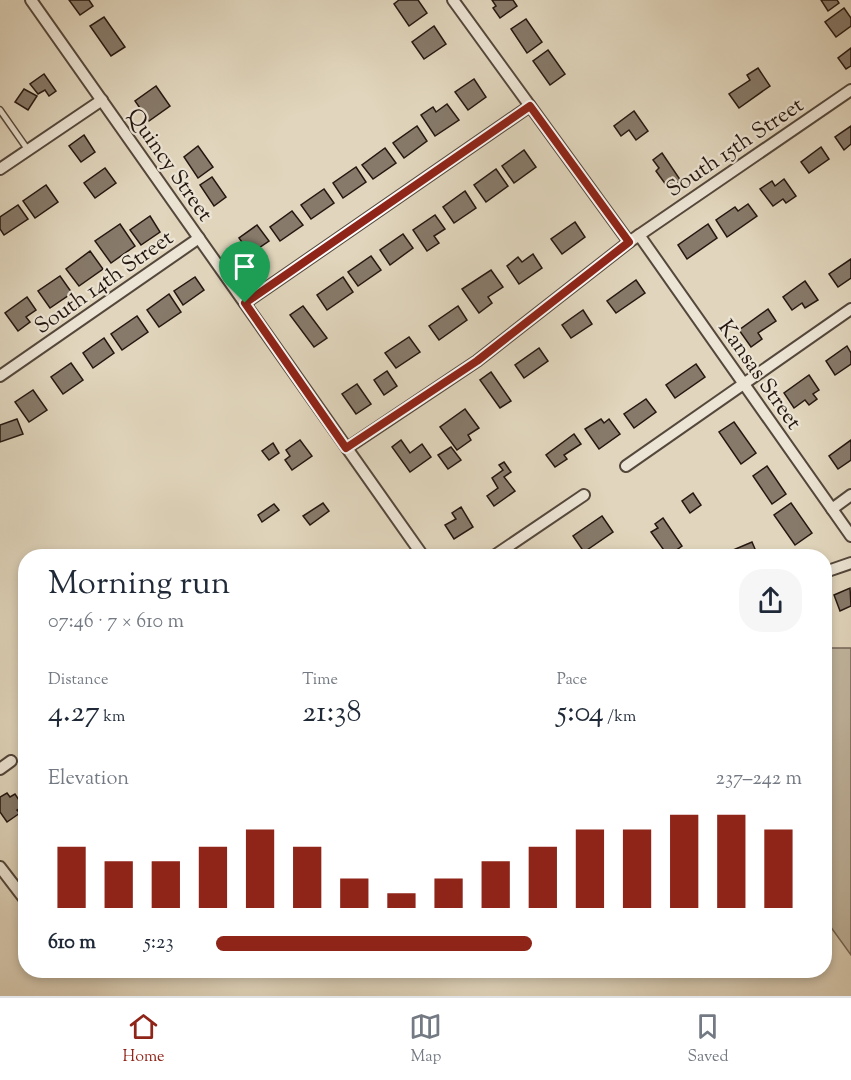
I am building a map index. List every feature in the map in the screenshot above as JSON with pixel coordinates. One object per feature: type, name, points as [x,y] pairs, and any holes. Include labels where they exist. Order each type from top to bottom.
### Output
[{"type":"street","name":"Quincy Street","points":[[31,0],[418,549]]},
{"type":"street","points":[[346,448],[477,361],[629,242],[453,0]]},
{"type":"street","name":"South 15th Street","points":[[629,242],[851,90]]},
{"type":"street","points":[[0,169],[102,100]]},
{"type":"street","points":[[245,303],[530,106]]},
{"type":"street","name":"Kansas Street","points":[[639,235],[851,536]]},
{"type":"street","name":"South 14th Street","points":[[0,376],[199,237]]},
{"type":"street","points":[[626,466],[851,309]]},
{"type":"street","points":[[504,549],[584,495]]},
{"type":"street","points":[[832,509],[851,495]]},
{"type":"street","points":[[832,570],[851,563]]},
{"type":"street","points":[[0,769],[11,761]]},
{"type":"street","points":[[0,867],[18,891]]},
{"type":"lane","points":[[0,110],[28,150]]},
{"type":"shaded area","points":[[832,648],[851,648],[851,955],[832,929]]},
{"type":"building","points":[[69,0],[89,0],[93,6],[80,15]]},
{"type":"building","points":[[399,0],[418,0],[427,13],[409,26],[394,4]]},
{"type":"building","points":[[492,0],[513,0],[517,6],[500,18],[493,8],[496,6]]},
{"type":"building","points":[[821,0],[837,0],[839,3],[828,11]]},
{"type":"building","points":[[844,8],[851,18],[851,26],[836,37],[825,22]]},
{"type":"building","points":[[104,17],[125,47],[111,56],[90,26]]},
{"type":"building","points":[[526,19],[542,42],[527,53],[511,29]]},
{"type":"building","points":[[434,26],[446,44],[424,59],[412,42]]},
{"type":"building","points":[[851,48],[851,66],[846,69],[838,58]]},
{"type":"building","points":[[548,50],[565,74],[550,85],[533,61]]},
{"type":"building","points":[[758,68],[770,86],[739,108],[729,94],[750,80],[747,75]]},
{"type":"building","points":[[44,74],[56,91],[49,96],[45,90],[38,94],[30,84]]},
{"type":"building","points":[[474,79],[486,97],[468,110],[455,92]]},
{"type":"building","points":[[156,86],[170,106],[149,121],[135,101]]},
{"type":"building","points":[[24,89],[37,96],[28,110],[15,102]]},
{"type":"building","points":[[447,104],[459,120],[435,136],[421,115],[433,107],[436,112]]},
{"type":"building","points":[[634,111],[648,131],[636,140],[629,130],[621,136],[614,126]]},
{"type":"building","points":[[417,126],[427,141],[404,158],[393,143]]},
{"type":"building","points":[[851,126],[851,144],[844,150],[835,137]]},
{"type":"building","points":[[84,135],[95,152],[81,162],[69,146]]},
{"type":"building","points":[[198,146],[213,167],[198,178],[184,157]]},
{"type":"building","points":[[821,147],[829,159],[809,173],[801,162]]},
{"type":"building","points":[[385,148],[396,163],[373,179],[362,165]]},
{"type":"building","points":[[524,150],[536,167],[514,183],[502,166]]},
{"type":"building","points":[[662,153],[681,181],[669,189],[656,171],[659,168],[653,160]]},
{"type":"building","points":[[356,167],[366,182],[343,198],[333,183]]},
{"type":"building","points":[[105,168],[116,183],[95,198],[84,183]]},
{"type":"building","points":[[496,169],[508,186],[486,202],[474,185]]},
{"type":"building","points":[[212,177],[226,197],[214,206],[200,185]]},
{"type":"building","points":[[784,179],[796,196],[786,203],[783,199],[773,206],[760,189],[772,181],[775,186]]},
{"type":"building","points":[[46,185],[58,202],[35,218],[23,201]]},
{"type":"building","points":[[324,189],[334,203],[311,219],[301,205]]},
{"type":"building","points":[[465,191],[476,208],[454,223],[443,207]]},
{"type":"building","points":[[748,204],[757,216],[727,237],[716,220],[735,207],[738,211]]},
{"type":"building","points":[[18,205],[28,219],[4,235],[0,229],[0,217]]},
{"type":"building","points":[[292,211],[303,225],[280,241],[270,227]]},
{"type":"building","points":[[435,215],[445,229],[434,236],[439,243],[427,251],[413,230]]},
{"type":"building","points":[[150,216],[160,232],[141,245],[130,230]]},
{"type":"building","points":[[575,222],[585,237],[562,254],[551,239]]},
{"type":"building","points":[[120,224],[135,246],[111,263],[95,241]]},
{"type":"building","points":[[708,224],[717,238],[687,259],[678,245]]},
{"type":"building","points":[[257,225],[269,241],[259,248],[264,255],[255,261],[239,238]]},
{"type":"building","points":[[403,234],[413,248],[390,265],[380,250]]},
{"type":"building","points":[[90,251],[103,269],[79,286],[66,269]]},
{"type":"building","points":[[533,254],[542,268],[519,284],[507,266],[518,257],[522,262]]},
{"type":"building","points":[[371,256],[381,270],[358,286],[348,272]]},
{"type":"building","points":[[851,259],[851,278],[838,287],[829,274]]},
{"type":"building","points":[[491,270],[503,287],[488,297],[492,303],[479,313],[462,289]]},
{"type":"building","points":[[60,276],[72,293],[50,308],[38,291]]},
{"type":"building","points":[[195,277],[204,290],[183,305],[174,291]]},
{"type":"building","points":[[343,277],[353,292],[327,310],[317,295]]},
{"type":"building","points":[[636,280],[645,293],[616,313],[607,301]]},
{"type":"building","points":[[805,281],[818,300],[805,308],[802,303],[792,310],[783,297]]},
{"type":"building","points":[[169,294],[181,312],[159,327],[147,310]]},
{"type":"building","points":[[27,297],[36,310],[26,317],[30,322],[18,331],[5,313]]},
{"type":"building","points":[[303,306],[327,338],[314,347],[290,315]]},
{"type":"building","points":[[458,306],[467,320],[439,340],[429,326]]},
{"type":"building","points":[[768,309],[776,321],[758,333],[762,339],[751,347],[739,330]]},
{"type":"building","points":[[583,310],[592,324],[571,338],[562,325]]},
{"type":"building","points":[[137,316],[148,332],[122,350],[111,334]]},
{"type":"building","points":[[409,337],[420,352],[396,368],[385,353]]},
{"type":"building","points":[[104,338],[114,353],[93,368],[83,353]]},
{"type":"building","points":[[847,346],[851,353],[851,364],[835,375],[826,361]]},
{"type":"building","points":[[539,348],[548,361],[524,378],[515,365]]},
{"type":"building","points":[[71,363],[83,380],[63,394],[51,377]]},
{"type":"building","points":[[696,364],[705,377],[675,398],[666,385]]},
{"type":"building","points":[[387,371],[397,386],[384,395],[374,380]]},
{"type":"building","points":[[491,372],[511,401],[500,408],[480,380]]},
{"type":"building","points":[[809,375],[819,390],[813,394],[817,399],[809,405],[805,400],[794,408],[784,393]]},
{"type":"building","points":[[357,384],[371,404],[356,414],[342,394]]},
{"type":"building","points":[[33,390],[47,410],[29,422],[15,402]]},
{"type":"building","points":[[646,399],[656,412],[634,428],[624,414]]},
{"type":"building","points":[[465,409],[479,428],[468,435],[471,440],[457,450],[440,427]]},
{"type":"building","points":[[17,419],[23,434],[0,442],[0,425]]},
{"type":"building","points":[[601,419],[604,423],[609,419],[620,434],[599,449],[585,429]]},
{"type":"building","points":[[734,422],[756,453],[741,464],[719,432]]},
{"type":"building","points":[[574,434],[581,444],[564,455],[567,459],[555,467],[546,455]]},
{"type":"building","points":[[300,440],[312,456],[292,470],[285,460],[290,456],[286,450]]},
{"type":"building","points":[[401,440],[410,453],[422,444],[431,457],[410,472],[392,447]]},
{"type":"building","points":[[851,440],[851,460],[838,469],[829,456]]},
{"type":"building","points":[[273,443],[279,453],[269,460],[262,451]]},
{"type":"building","points":[[451,447],[461,460],[448,469],[438,455]]},
{"type":"building","points":[[504,462],[511,472],[504,477],[515,491],[494,506],[487,496],[498,488],[492,478],[503,470],[499,465]]},
{"type":"building","points":[[767,466],[786,494],[772,504],[753,476]]},
{"type":"building","points":[[693,493],[701,505],[690,513],[682,501]]},
{"type":"building","points":[[323,503],[329,511],[310,525],[303,516]]},
{"type":"building","points":[[791,503],[812,533],[795,545],[774,515]]},
{"type":"building","points":[[274,504],[279,510],[262,522],[258,515]]},
{"type":"building","points":[[461,507],[473,527],[454,539],[445,525],[456,519],[452,513]]},
{"type":"building","points":[[602,516],[613,532],[588,549],[582,549],[573,536]]},
{"type":"building","points":[[663,518],[682,546],[678,549],[663,549],[651,532],[658,528],[655,524]]},
{"type":"building","points":[[752,542],[755,549],[736,549]]},
{"type":"building","points":[[850,588],[851,606],[840,611],[834,595]]},
{"type":"building","points":[[7,793],[10,797],[15,794],[18,798],[18,814],[7,822],[0,812],[0,797]]},
{"type":"route","points":[[530,106],[629,242],[477,361],[346,448],[245,303],[530,106]]}]
